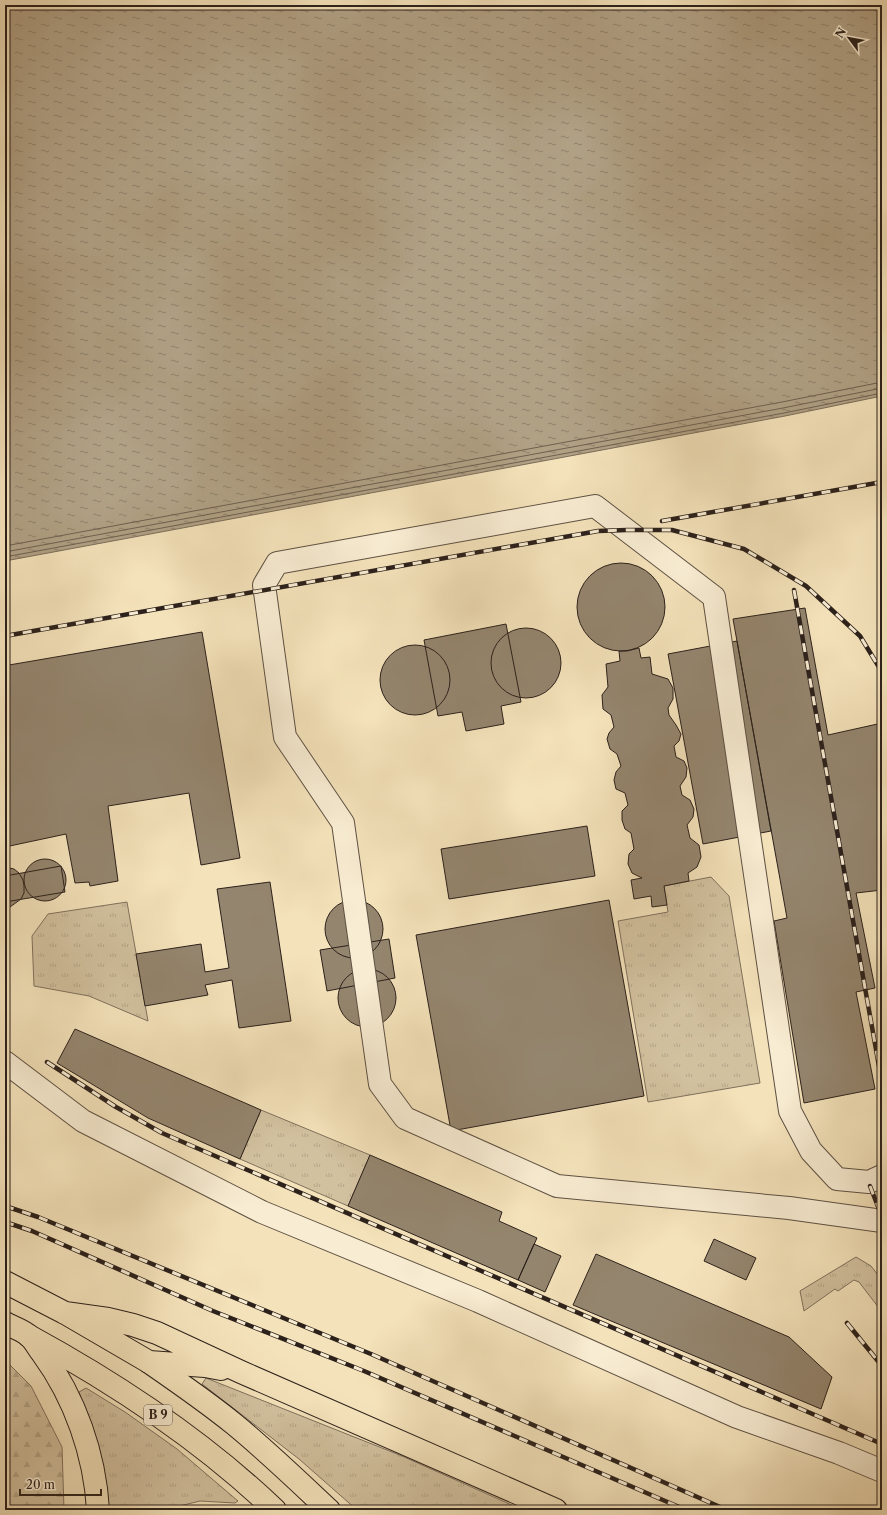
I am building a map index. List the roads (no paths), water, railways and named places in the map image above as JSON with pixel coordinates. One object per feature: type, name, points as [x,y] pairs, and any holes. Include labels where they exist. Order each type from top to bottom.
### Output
[{"type":"main road","points":[[5,1282],[65,1313],[149,1362],[178,1382],[234,1423],[330,1510]]},
{"type":"main road","points":[[65,1313],[108,1319],[157,1333],[241,1372],[556,1510]]},
{"type":"main road","points":[[5,1323],[29,1336],[48,1361],[63,1387],[76,1415],[86,1444],[94,1474],[98,1510]]},
{"type":"main road","name":"B 9","points":[[29,1336],[81,1364],[158,1415],[202,1447],[248,1485],[275,1510]]},
{"type":"main road","points":[[149,1362],[205,1366],[241,1372]]},
{"type":"lane","points":[[882,1176],[868,1182],[837,1179],[811,1151],[790,1111],[714,597],[595,506],[276,563],[264,584],[285,737],[343,823],[380,1084],[405,1118],[557,1186],[789,1208],[882,1221]]},
{"type":"lane","points":[[5,1062],[83,1121],[262,1212],[478,1301],[737,1417],[839,1453],[882,1471]]},
{"type":"water","points":[[5,5],[882,5],[882,396],[785,416],[5,561]]},
{"type":"railway","points":[[662,521],[882,482]]},
{"type":"railway","points":[[5,636],[598,531],[672,530],[744,549],[806,586],[860,636],[882,672]]},
{"type":"railway","points":[[794,590],[882,1083]]},
{"type":"railway","points":[[47,1062],[116,1107],[162,1133],[882,1444]]},
{"type":"railway","points":[[870,1186],[882,1217]]},
{"type":"railway","points":[[5,1206],[38,1217],[371,1354],[727,1510]]},
{"type":"railway","points":[[5,1222],[32,1231],[213,1311],[364,1371],[686,1510]]},
{"type":"railway","points":[[847,1323],[882,1366]]}]
